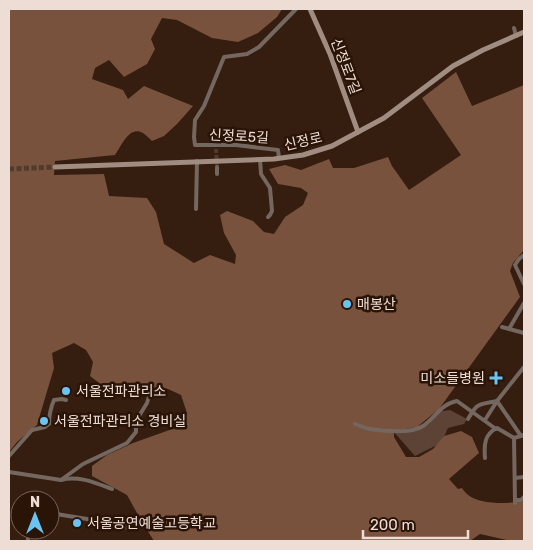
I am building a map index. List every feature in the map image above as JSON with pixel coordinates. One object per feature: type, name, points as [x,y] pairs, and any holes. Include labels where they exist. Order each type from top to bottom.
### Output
[{"type":"main road","name":"신정로7길","points":[[310,9],[330,54],[358,132]]},
{"type":"main road","name":"신정로","points":[[55,167],[260,159],[303,155],[332,146],[384,118],[453,66],[524,32]]},
{"type":"street","name":"신정로5길","points":[[279,158],[278,150],[236,145],[216,148],[195,145],[194,128],[195,120],[204,106],[224,57],[247,54],[260,47],[296,9]]},
{"type":"street","points":[[514,28],[516,36]]},
{"type":"street","points":[[260,159],[261,174],[270,188],[272,211],[268,217]]},
{"type":"street","points":[[196,161],[196,209]]},
{"type":"street","points":[[217,167],[217,174]]},
{"type":"street","points":[[523,256],[524,262]]},
{"type":"street","points":[[523,256],[515,264],[524,284]]},
{"type":"street","points":[[509,329],[524,303]]},
{"type":"street","points":[[502,327],[524,333]]},
{"type":"street","points":[[485,420],[497,401],[524,367]]},
{"type":"street","points":[[61,480],[83,464],[127,443],[136,432],[136,421],[151,390]]},
{"type":"street","points":[[9,456],[32,430],[46,427],[49,424],[54,400],[66,400]]},
{"type":"street","points":[[355,424],[368,429],[403,431],[416,429],[424,426],[436,413],[457,400],[496,428],[514,438],[523,435],[497,401]]},
{"type":"street","points":[[468,419],[475,407],[497,401]]},
{"type":"street","points":[[485,458],[484,445],[492,430],[496,428]]},
{"type":"street","points":[[514,438],[515,502],[524,497]]},
{"type":"street","points":[[9,472],[61,480],[67,478],[92,481],[112,489]]},
{"type":"street","points":[[515,478],[524,477]]},
{"type":"street","points":[[60,515],[129,528]]},
{"type":"shaded area","points":[[9,9],[282,9],[277,17],[258,33],[238,42],[212,38],[177,20],[162,18],[151,39],[155,49],[147,64],[124,77],[109,60],[95,68],[92,79],[123,90],[128,99],[144,86],[193,106],[164,136],[152,141],[138,131],[126,138],[115,155],[55,161],[54,175],[104,174],[109,196],[147,198],[156,212],[164,244],[194,263],[210,255],[235,264],[236,255],[224,233],[220,215],[227,211],[253,221],[264,232],[274,234],[285,217],[303,205],[308,193],[301,188],[278,184],[269,169],[285,165],[301,170],[329,159],[333,168],[354,168],[388,157],[409,190],[461,155],[422,98],[456,72],[472,106],[524,85],[524,250],[513,263],[510,271],[520,297],[439,409],[417,427],[394,431],[394,437],[406,457],[419,457],[433,449],[444,436],[461,431],[472,437],[479,453],[449,479],[458,489],[462,488],[472,498],[486,502],[503,503],[524,501],[524,541],[511,541],[480,534],[470,541],[154,541],[127,495],[92,476],[92,466],[107,455],[133,443],[175,428],[187,413],[181,395],[168,389],[152,387],[107,389],[90,376],[93,362],[86,350],[74,343],[52,353],[54,368],[37,425],[17,442],[9,452]]},
{"type":"shaded area","points":[[450,410],[467,419],[464,424],[448,428],[441,443],[415,456],[393,431],[412,429],[429,424],[437,412]]},
{"type":"tunnel","points":[[216,149],[217,167]]},
{"type":"tunnel","points":[[9,169],[55,167]]},
{"type":"place","name":"매봉산","points":[[347,304]]},
{"type":"place","name":"미소들병원","points":[[496,378]]},
{"type":"place","name":"서울전파관리소","points":[[66,391]]},
{"type":"place","name":"서울전파관리소 경비실","points":[[44,421]]},
{"type":"place","name":"서울공연예술고등학교","points":[[77,523]]}]
